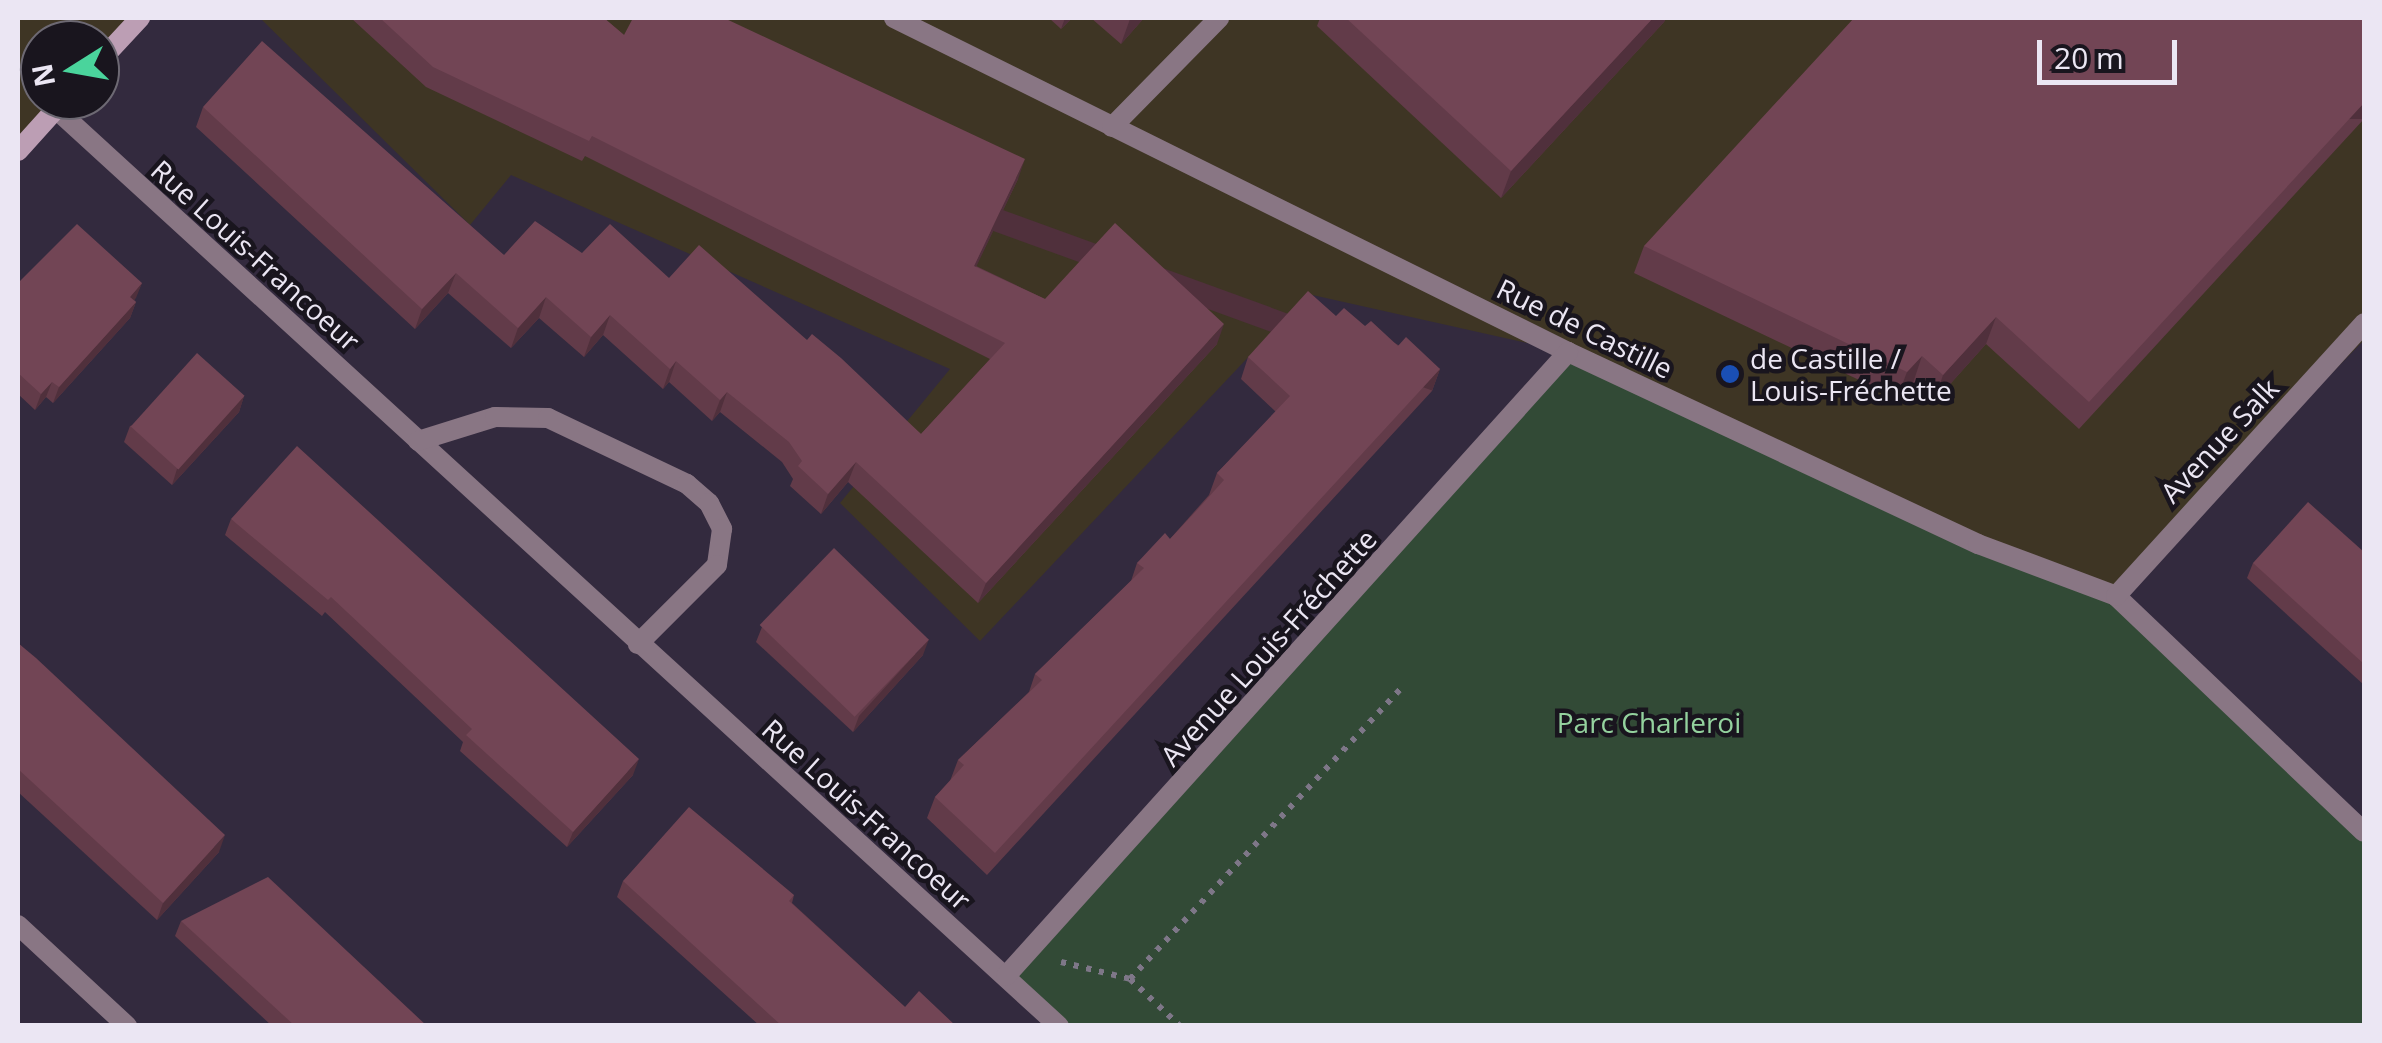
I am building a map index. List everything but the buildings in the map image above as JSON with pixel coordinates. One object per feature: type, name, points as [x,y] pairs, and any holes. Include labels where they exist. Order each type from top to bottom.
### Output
[{"type":"street","points":[[120,40],[140,18]]},
{"type":"street","name":"Rue de Castille","points":[[894,18],[1568,352],[1978,544],[2116,596],[2364,832]]},
{"type":"street","points":[[1112,128],[1218,18]]},
{"type":"street","points":[[18,151],[46,120]]},
{"type":"street","name":"Rue Louis-Francoeur","points":[[77,120],[638,644],[1059,1026]]},
{"type":"street","name":"Avenue Salk","points":[[2116,596],[2364,324]]},
{"type":"street","name":"Avenue Louis-Fréchette","points":[[1006,976],[1568,352]]},
{"type":"street","points":[[418,441],[496,417],[548,418],[688,484],[708,503],[722,529],[717,565],[638,644]]},
{"type":"street","points":[[18,925],[127,1026]]},
{"type":"path","points":[[1130,979],[1401,688]]},
{"type":"path","points":[[1026,953],[1130,979],[1180,1026]]},
{"type":"shaded area","points":[[18,18],[140,18],[120,40],[120,20],[20,20],[20,120],[46,120],[18,151]]},
{"type":"shaded area","points":[[260,18],[2364,18],[2364,340],[2116,596],[1568,352],[1308,294],[980,641],[840,503],[950,369],[511,175],[470,225]]},
{"type":"green space","name":"Parc Charleroi","points":[[1568,352],[2116,596],[2364,828],[2364,1025],[1059,1026],[1006,976]]},
{"type":"place","name":"de Castille / Louis-Fréchette","points":[[1730,374]]}]
